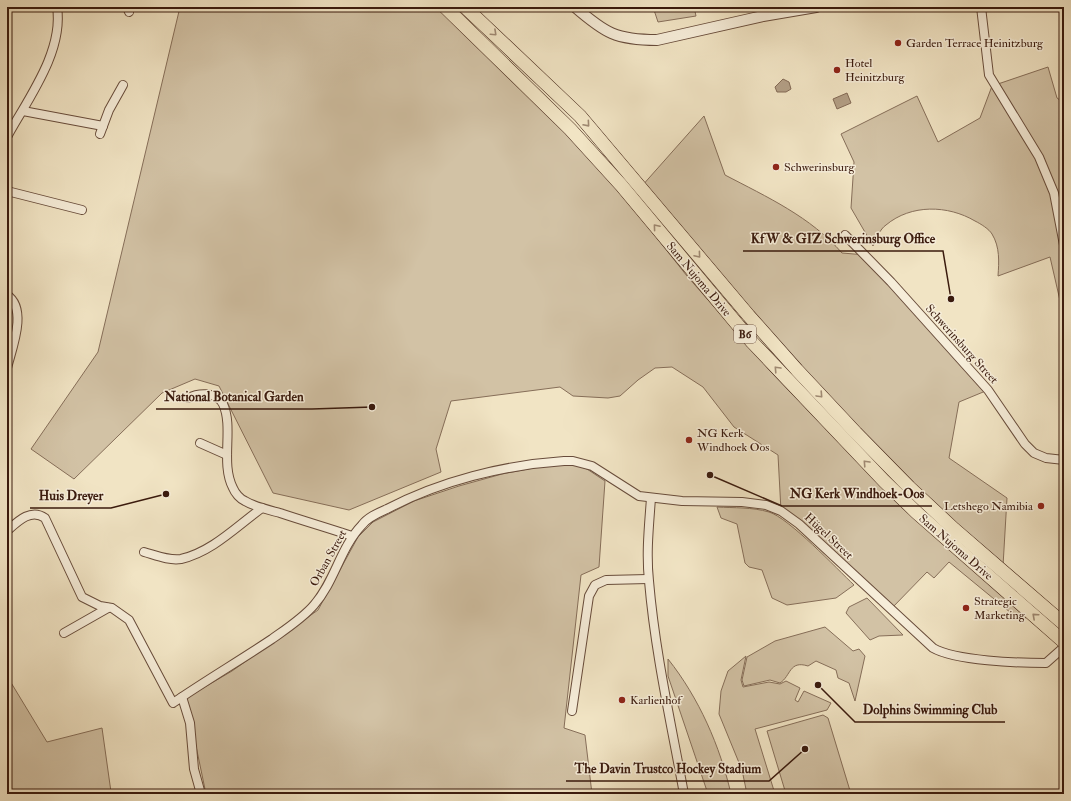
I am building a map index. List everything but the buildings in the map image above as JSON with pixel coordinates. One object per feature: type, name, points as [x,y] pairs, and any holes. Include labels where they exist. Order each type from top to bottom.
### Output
[{"type":"highway","name":"Sam Nujoma Drive","points":[[445,7],[570,129],[621,185],[752,342],[884,481],[916,512],[1064,642]]},
{"type":"highway","name":"Sam Nujoma Drive","points":[[465,7],[580,116],[749,316],[852,430],[909,487],[954,529],[1064,624]]},
{"type":"street","points":[[7,137],[34,92],[51,51],[58,29],[57,7]]},
{"type":"street","points":[[575,7],[609,33],[641,40],[657,40],[762,11],[816,7]]},
{"type":"street","points":[[981,7],[989,75],[1039,157],[1054,193],[1064,246]]},
{"type":"street","points":[[23,111],[102,130],[123,85]]},
{"type":"street","points":[[7,191],[82,210]]},
{"type":"street","name":"Schwerinsburg Street","points":[[845,235],[891,282],[988,390],[1025,444],[1034,453],[1046,458],[1064,460]]},
{"type":"street","points":[[7,295],[15,303],[18,311],[18,323],[7,368]]},
{"type":"street","points":[[188,398],[196,394],[206,394],[215,398],[222,404],[226,422],[229,476],[232,488],[246,502],[352,536]]},
{"type":"street","points":[[200,443],[227,455]]},
{"type":"street","name":"Orban Street","points":[[182,697],[226,670],[281,632],[310,609],[322,593],[352,536],[368,519],[420,493],[488,473],[554,461],[572,461],[592,466],[639,496],[651,498]]},
{"type":"street","points":[[651,498],[648,580],[652,615],[684,794]]},
{"type":"street","name":"Hügel Street","points":[[651,498],[742,502],[766,505],[781,511],[799,524],[933,648],[944,653],[997,661],[1046,663],[1064,647]]},
{"type":"street","points":[[144,552],[170,559],[180,559],[212,545],[262,508]]},
{"type":"street","points":[[7,531],[20,520],[32,514],[39,514],[45,518],[82,596],[93,604],[123,614],[129,620],[173,703],[182,697],[190,723],[194,769],[201,794]]},
{"type":"street","points":[[572,711],[585,620],[592,588],[606,580],[648,580]]},
{"type":"street","points":[[64,633],[108,608]]},
{"type":"shaded area","points":[[180,7],[436,7],[527,92],[618,189],[687,276],[773,374],[881,486],[1027,616],[1022,622],[949,562],[934,578],[927,572],[891,609],[781,511],[778,455],[734,427],[703,387],[672,367],[655,368],[638,380],[620,396],[608,398],[573,396],[560,387],[451,401],[436,449],[441,472],[349,510],[273,493],[219,386],[195,379],[162,393],[74,479],[31,449],[98,352]]},
{"type":"shaded area","points":[[653,7],[694,7],[696,16],[658,22]]},
{"type":"shaded area","points":[[1048,67],[1057,98],[1064,103],[1064,318],[1050,257],[998,276],[999,260],[995,239],[989,230],[964,216],[953,212],[930,209],[907,213],[896,218],[884,227],[878,234],[873,246],[851,208],[854,162],[841,134],[917,96],[938,142],[980,118],[992,86]]},
{"type":"shaded area","points":[[783,79],[789,82],[791,89],[786,92],[777,92],[775,87]]},
{"type":"shaded area","points":[[847,93],[851,103],[837,109],[833,99]]},
{"type":"shaded area","points":[[704,116],[725,175],[802,218],[830,240],[842,253],[866,255],[988,390],[959,402],[949,458],[1007,498],[1003,566],[856,433],[641,187]]},
{"type":"shaded area","points":[[573,464],[587,469],[605,481],[599,567],[581,575],[564,728],[585,735],[592,794],[206,794],[186,698],[232,671],[318,610],[358,537],[373,522],[414,501],[459,486],[502,474],[544,466]]},
{"type":"shaded area","points":[[717,507],[756,509],[778,516],[825,556],[854,585],[836,598],[787,605],[772,598],[762,570],[749,567],[745,563],[737,524],[721,518]]},
{"type":"shaded area","points":[[867,598],[903,635],[879,636],[870,640],[846,613],[849,607]]},
{"type":"shaded area","points":[[825,627],[853,651],[859,649],[865,656],[855,701],[849,683],[838,678],[836,670],[816,661],[808,666],[797,665],[780,683],[770,680],[744,686],[742,680],[747,657],[775,641]]},
{"type":"shaded area","points":[[746,656],[741,680],[743,687],[769,682],[780,684],[786,681],[800,688],[795,700],[798,702],[804,691],[831,703],[827,710],[755,729],[775,794],[747,794],[742,770],[719,714],[721,691],[728,671]]},
{"type":"shaded area","points":[[668,659],[699,706],[707,723],[721,758],[731,794],[708,794],[668,676]]},
{"type":"shaded area","points":[[7,676],[47,742],[102,728],[111,792],[87,794],[7,794]]},
{"type":"shaded area","points":[[823,715],[828,718],[851,794],[786,794],[767,731]]},
{"type":"place","name":"Garden Terrace Heinitzburg","points":[[898,43]]},
{"type":"place","name":"Hotel Heinitzburg","points":[[837,70]]},
{"type":"place","name":"Schwerinsburg","points":[[776,167]]},
{"type":"place","name":"KfW & GIZ Schwerinsburg Office","points":[[951,299]]},
{"type":"place","name":"National Botanical Garden","points":[[372,407]]},
{"type":"place","name":"NG Kerk Windhoek Oos","points":[[689,440]]},
{"type":"place","name":"NG Kerk Windhoek-Oos","points":[[710,475]]},
{"type":"place","name":"Huis Dreyer","points":[[166,494]]},
{"type":"place","name":"Letshego Namibia","points":[[1041,506]]},
{"type":"place","name":"Strategic Marketing","points":[[966,608]]},
{"type":"place","name":"Dolphins Swimming Club","points":[[818,685]]},
{"type":"place","name":"Karlienhof","points":[[622,700]]},
{"type":"place","name":"The Davin Trustco Hockey Stadium","points":[[805,749]]}]
